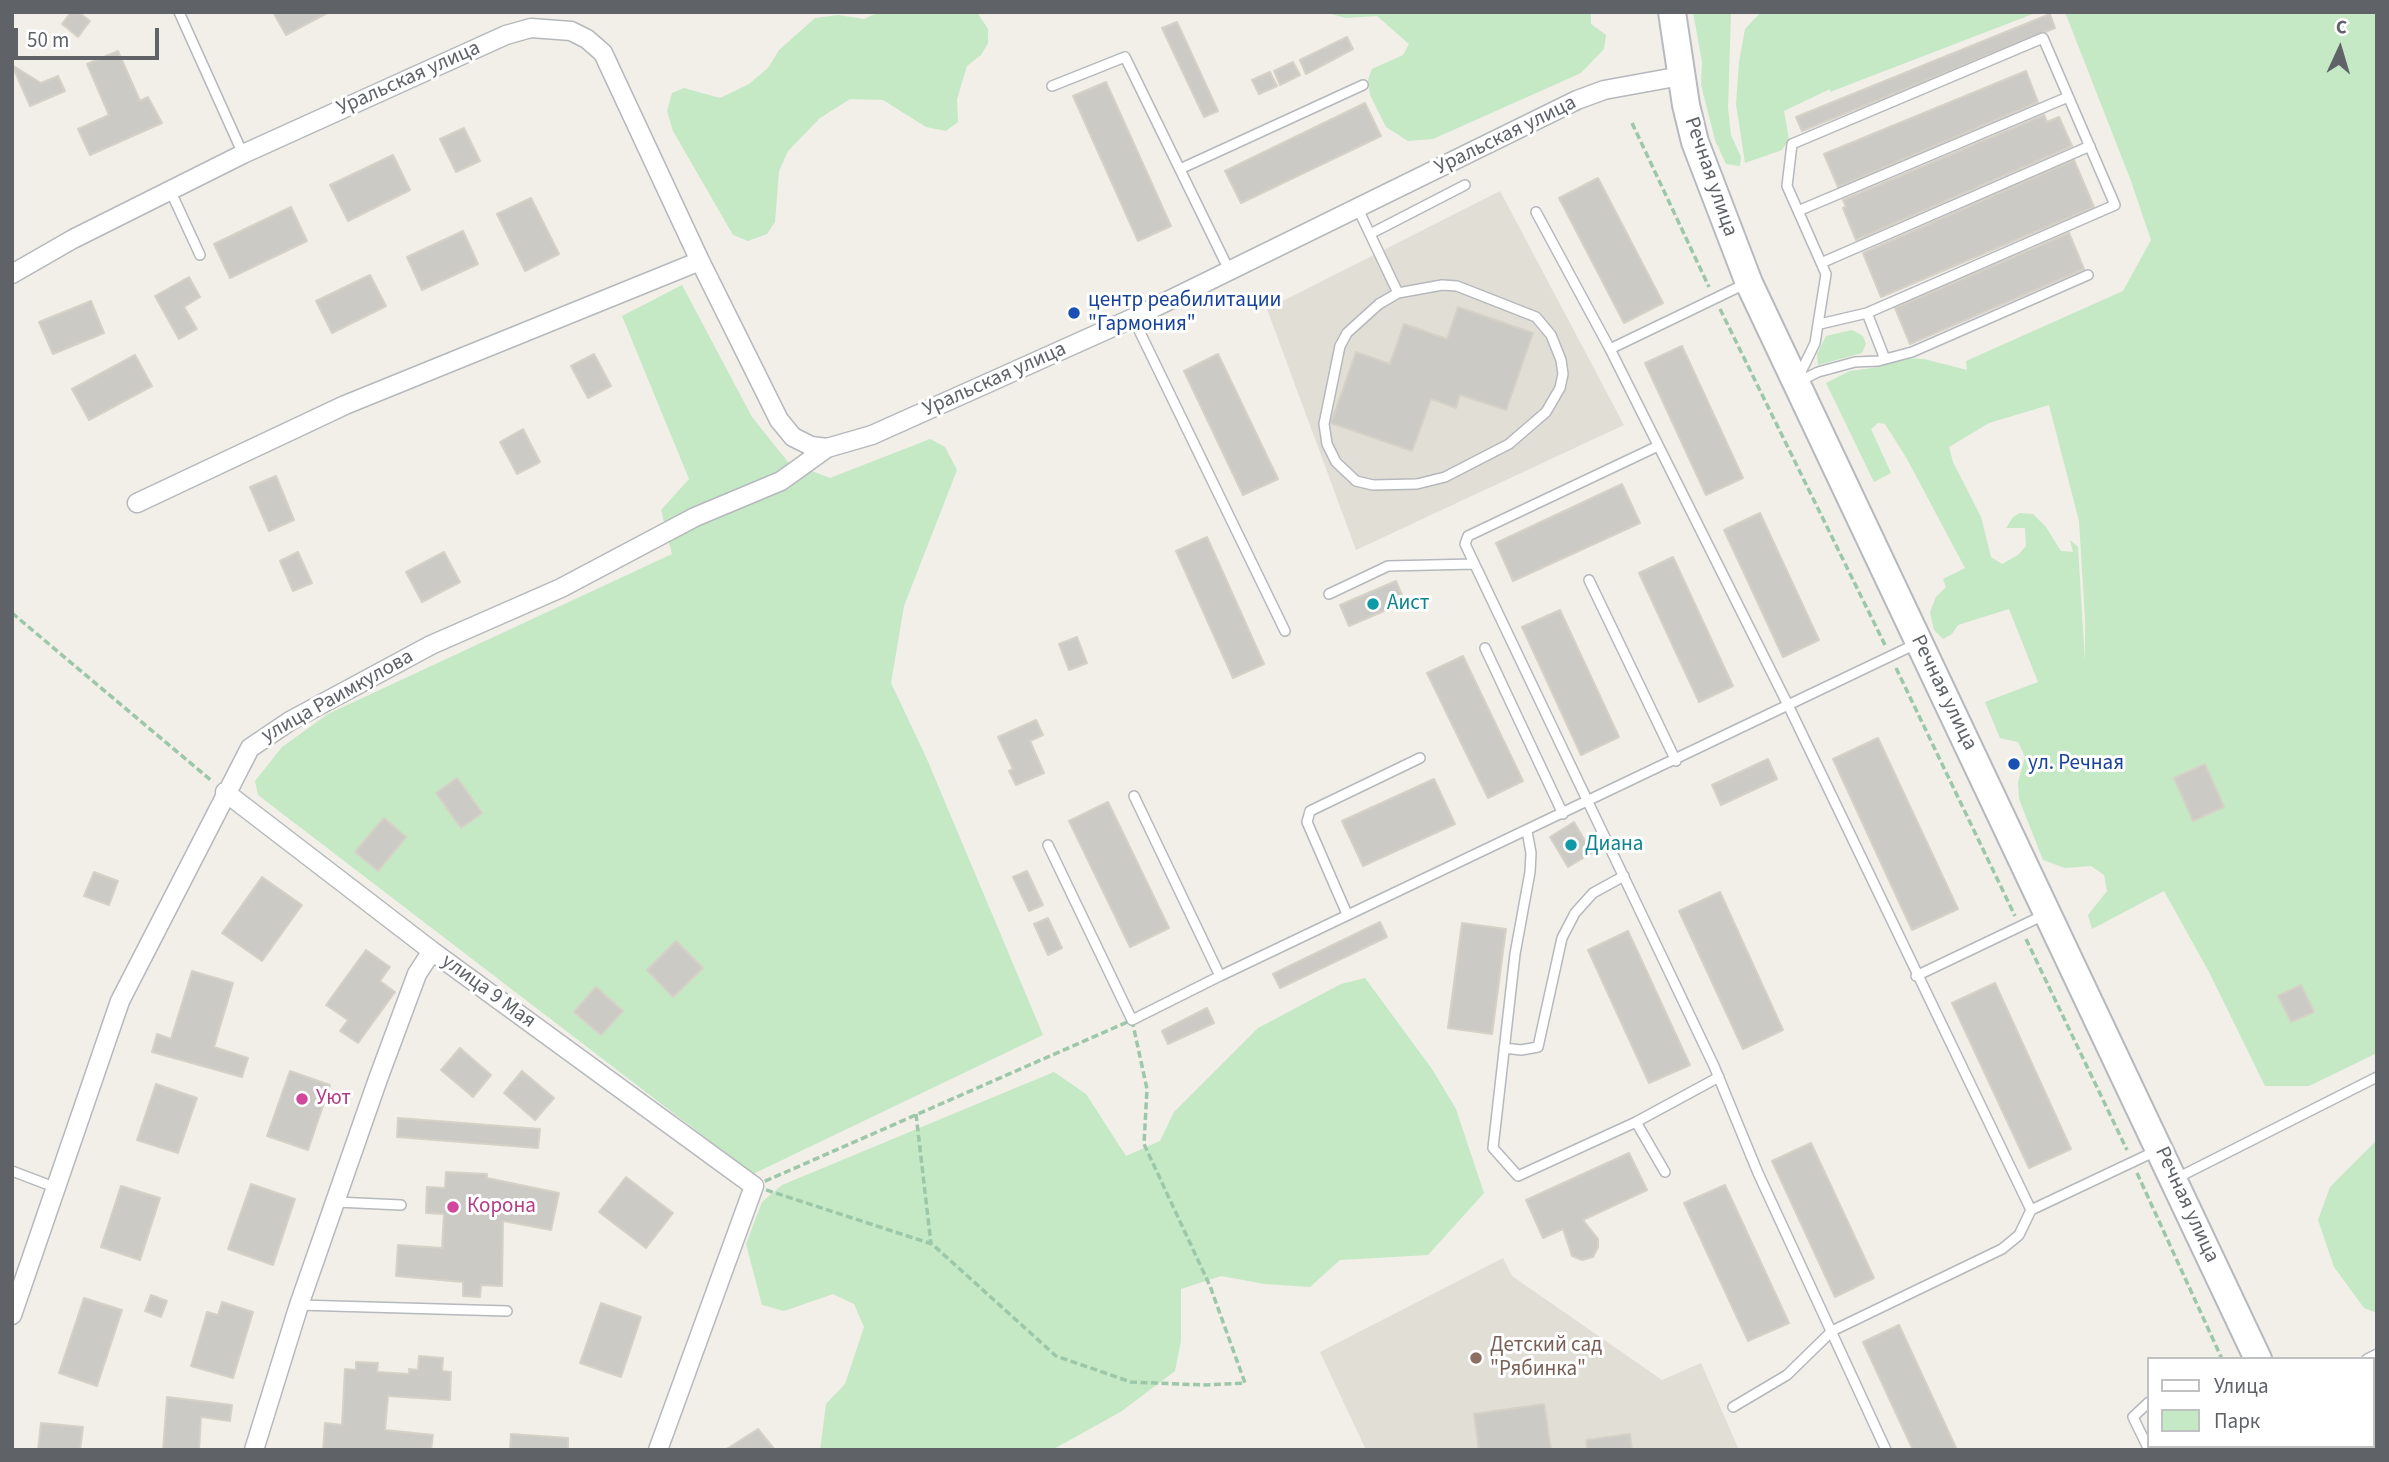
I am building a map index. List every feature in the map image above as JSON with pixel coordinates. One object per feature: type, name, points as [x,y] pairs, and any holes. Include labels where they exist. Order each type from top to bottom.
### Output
[{"type":"street","name":"Речная улица","points":[[1672,12],[1681,76],[1695,142],[1749,283],[2257,1357]]},
{"type":"street","name":"Уральская улица","points":[[12,274],[73,239],[243,154],[506,35],[531,27],[571,31],[587,39],[603,53],[700,261],[779,420],[793,437],[811,446],[827,448],[884,430],[1133,318],[1577,100],[1604,90],[1681,76]]},
{"type":"street","points":[[136,503],[345,404],[700,261]]},
{"type":"street","name":"улица Раимкулова","points":[[12,1315],[120,1001],[225,792],[250,748],[290,721],[431,645],[561,588],[695,517],[780,481],[827,448]]},
{"type":"street","name":"улица 9 Мая","points":[[225,792],[432,951],[754,1186]]},
{"type":"street","points":[[254,1450],[299,1305],[408,997],[432,951]]},
{"type":"street","points":[[658,1450],[754,1186]]},
{"type":"lane","points":[[179,12],[243,154]]},
{"type":"lane","points":[[1796,384],[1815,343],[1826,274],[1787,186],[1792,144],[2043,38],[2115,205],[1867,313],[1820,324]]},
{"type":"lane","points":[[1052,86],[1125,57],[1230,272]]},
{"type":"lane","points":[[1180,169],[1363,85]]},
{"type":"lane","points":[[1798,211],[2068,97]]},
{"type":"lane","points":[[1821,263],[2090,146]]},
{"type":"lane","points":[[1370,234],[1465,185]]},
{"type":"lane","points":[[170,190],[200,255]]},
{"type":"lane","points":[[1358,209],[1398,293]]},
{"type":"lane","points":[[1536,212],[1610,349],[1789,707],[1916,976],[2031,1210]]},
{"type":"lane","points":[[1796,384],[1831,369],[1912,352],[2088,275]]},
{"type":"lane","points":[[1610,349],[1749,283]]},
{"type":"lane","points":[[1433,286],[1457,286],[1536,317],[1551,335],[1563,374],[1560,388],[1546,412],[1509,444],[1445,477],[1417,484],[1373,485],[1356,481],[1336,462],[1328,444],[1324,424],[1340,346],[1347,334],[1379,304],[1398,293],[1433,286]]},
{"type":"lane","points":[[1867,313],[1885,359]]},
{"type":"lane","points":[[1133,318],[1285,631]]},
{"type":"lane","points":[[1658,446],[1468,536],[1465,544],[1719,1077],[1758,1173],[1886,1450]]},
{"type":"lane","points":[[1329,594],[1388,566],[1474,564]]},
{"type":"lane","points":[[1588,580],[1676,761]]},
{"type":"lane","points":[[1048,845],[1132,1020],[1348,914],[1789,707],[1919,642]]},
{"type":"lane","points":[[1485,648],[1563,814]]},
{"type":"lane","points":[[1348,914],[1307,822],[1310,811],[1420,758]]},
{"type":"lane","points":[[1134,796],[1220,976]]},
{"type":"lane","points":[[1527,831],[1531,853],[1530,872],[1522,905],[1493,1148],[1518,1176],[1636,1122],[1719,1077]]},
{"type":"lane","points":[[1504,1048],[1521,1050],[1538,1047],[1562,938],[1575,914],[1592,893],[1624,876]]},
{"type":"lane","points":[[1916,976],[2049,913]]},
{"type":"lane","points":[[2174,1179],[2377,1077]]},
{"type":"lane","points":[[1636,1122],[1665,1172]]},
{"type":"lane","points":[[1733,1407],[1787,1375],[1832,1331],[2002,1249],[2018,1236],[2031,1210],[2160,1150]]},
{"type":"lane","points":[[12,1171],[54,1187]]},
{"type":"lane","points":[[336,1202],[401,1205]]},
{"type":"lane","points":[[299,1305],[507,1311]]},
{"type":"lane","points":[[2148,1403],[2133,1417],[2148,1448]]},
{"type":"path","points":[[1632,123],[2020,926],[2221,1357]]},
{"type":"path","points":[[12,612],[225,792]]},
{"type":"path","points":[[1132,1020],[1147,1089],[1144,1144],[1210,1286],[1245,1383],[1131,1382],[1056,1356],[932,1244],[754,1186],[1132,1020]]},
{"type":"path","points":[[916,1114],[932,1244]]},
{"type":"shaded area","points":[[1500,191],[1624,425],[1356,550],[1267,309]]},
{"type":"shaded area","name":"Детский сад \"Рябинка\"","points":[[1503,1258],[1512,1276],[1662,1380],[1701,1363],[1739,1450],[1366,1450],[1320,1352]]},
{"type":"green space","points":[[879,12],[977,12],[988,29],[988,43],[981,55],[967,66],[957,99],[958,122],[946,131],[926,127],[883,100],[850,99],[820,118],[788,151],[779,171],[775,222],[767,234],[748,241],[733,235],[673,131],[667,111],[672,93],[684,88],[720,98],[749,84],[768,68],[779,50],[815,18],[838,15],[864,19]]},
{"type":"green space","points":[[1324,12],[1591,12],[1591,24],[1606,35],[1604,49],[1581,73],[1433,139],[1408,141],[1386,127],[1370,95],[1368,80],[1372,69],[1403,55],[1409,44],[1377,16],[1346,18]]},
{"type":"green space","points":[[1693,12],[1731,12],[1728,108],[1731,135],[1741,157],[1740,166],[1726,164],[1715,140],[1701,85],[1702,62]]},
{"type":"green space","points":[[1761,12],[2038,12],[1830,92],[1830,89],[1784,111],[1789,139],[1782,150],[1745,163],[1736,104],[1739,62],[1745,29]]},
{"type":"green space","points":[[2065,12],[2377,12],[2377,1053],[2309,1086],[2265,1086],[2209,972],[2164,891],[2092,929],[2088,915],[2107,891],[2104,875],[2091,866],[2065,868],[2043,860],[2019,799],[2018,782],[2025,757],[2018,742],[2000,738],[1985,702],[2038,682],[2009,609],[1958,625],[1952,634],[1943,639],[1934,630],[1930,612],[1936,597],[1946,587],[1943,579],[1965,568],[1907,459],[1885,424],[1878,423],[1871,429],[1891,473],[1874,482],[1826,383],[1850,371],[1872,368],[1902,358],[1924,359],[1967,370],[1966,361],[2123,291],[2151,240],[2131,181]],"holes":[[[2049,405],[2079,521],[2085,662],[2078,547],[2070,540],[2073,552],[2061,551],[2046,527],[2033,514],[2020,513],[2013,517],[2006,528],[2025,528],[2026,546],[2018,555],[2002,564],[1991,557],[1981,517],[1953,462],[1949,447],[1989,423]]]},
{"type":"green space","points":[[682,285],[752,417],[788,462],[830,478],[930,439],[945,447],[957,470],[904,606],[891,683],[926,757],[1043,1035],[753,1174],[258,795],[255,781],[282,747],[328,714],[672,554],[661,510],[689,479],[622,316]]},
{"type":"green space","points":[[1852,330],[1863,336],[1866,344],[1862,353],[1818,365],[1817,354],[1826,336]]},
{"type":"green space","points":[[1365,978],[1432,1069],[1456,1109],[1484,1193],[1428,1255],[1340,1260],[1310,1287],[1265,1284],[1221,1276],[1181,1289],[1181,1341],[1175,1371],[1122,1411],[1052,1450],[820,1450],[826,1404],[845,1384],[864,1327],[854,1304],[833,1294],[784,1311],[762,1305],[746,1244],[762,1202],[782,1185],[1054,1072],[1086,1094],[1126,1156],[1160,1141],[1174,1112],[1258,1028],[1341,984]]},
{"type":"green space","points":[[2377,1140],[2377,1313],[2364,1308],[2334,1267],[2318,1220],[2330,1187]]},
{"type":"building","points":[[71,12],[78,12],[90,21],[78,37],[62,24]]},
{"type":"building","points":[[273,12],[329,12],[286,35]]},
{"type":"building","points":[[2050,14],[2055,28],[1802,131],[1796,117]]},
{"type":"building","points":[[1177,22],[1218,111],[1204,117],[1162,28]]},
{"type":"building","points":[[1347,37],[1353,49],[1306,74],[1300,60]]},
{"type":"building","points":[[118,51],[140,101],[148,97],[162,123],[90,155],[78,129],[109,115],[87,64]]},
{"type":"building","points":[[1293,62],[1300,75],[1280,85],[1274,71]]},
{"type":"building","points":[[12,65],[41,83],[58,76],[65,91],[30,106]]},
{"type":"building","points":[[2026,71],[2038,102],[1838,187],[1824,154]]},
{"type":"building","points":[[1270,72],[1277,86],[1259,94],[1252,80]]},
{"type":"building","points":[[1106,82],[1171,226],[1138,241],[1073,96]]},
{"type":"building","points":[[1365,103],[1381,136],[1241,203],[1225,171]]},
{"type":"building","points":[[2044,115],[2047,122],[2059,117],[2072,146],[1856,240],[1843,208],[1846,207],[1843,200]]},
{"type":"building","points":[[464,128],[480,161],[456,172],[440,139]]},
{"type":"building","points":[[393,155],[410,190],[348,221],[330,185]]},
{"type":"building","points":[[2074,160],[2094,207],[1881,297],[1863,253]]},
{"type":"building","points":[[1598,178],[1663,303],[1624,323],[1559,198]]},
{"type":"building","points":[[531,198],[559,254],[525,271],[497,214]]},
{"type":"building","points":[[291,207],[307,241],[230,278],[214,244]]},
{"type":"building","points":[[463,231],[478,264],[422,290],[407,257]]},
{"type":"building","points":[[2069,233],[2084,269],[1910,344],[1895,308]]},
{"type":"building","points":[[370,275],[386,306],[332,333],[316,301]]},
{"type":"building","points":[[189,277],[200,297],[184,307],[197,329],[179,339],[155,296]]},
{"type":"building","points":[[91,301],[104,333],[53,354],[39,322]]},
{"type":"building","points":[[1458,307],[1533,333],[1506,410],[1460,395],[1456,408],[1431,399],[1412,451],[1331,423],[1356,352],[1390,364],[1404,324],[1447,339]]},
{"type":"building","points":[[1682,346],[1743,478],[1706,495],[1645,363]]},
{"type":"building","points":[[594,354],[611,386],[588,398],[571,366]]},
{"type":"building","points":[[1218,354],[1278,479],[1243,495],[1184,371]]},
{"type":"building","points":[[135,355],[152,386],[89,420],[72,389]]},
{"type":"building","points":[[523,429],[540,462],[517,474],[500,442]]},
{"type":"building","points":[[276,476],[294,520],[269,531],[250,487]]},
{"type":"building","points":[[1622,484],[1640,523],[1513,581],[1496,543]]},
{"type":"building","points":[[1760,513],[1819,640],[1783,657],[1724,530]]},
{"type":"building","points":[[1207,537],[1264,664],[1233,678],[1176,551]]},
{"type":"building","points":[[298,552],[312,583],[293,591],[280,561]]},
{"type":"building","points":[[444,552],[460,582],[422,602],[406,572]]},
{"type":"building","points":[[1673,557],[1733,686],[1699,702],[1639,573]]},
{"type":"building","name":"Аист","points":[[1396,581],[1405,602],[1349,626],[1340,605]]},
{"type":"building","points":[[1560,610],[1619,737],[1581,755],[1522,627]]},
{"type":"building","points":[[1077,637],[1087,663],[1069,670],[1059,644]]},
{"type":"building","points":[[1463,656],[1523,781],[1488,798],[1427,673]]},
{"type":"building","points":[[1036,720],[1043,735],[1030,741],[1044,773],[1016,785],[1009,771],[1013,769],[998,737]]},
{"type":"building","points":[[1878,738],[1958,909],[1912,930],[1833,759]]},
{"type":"building","points":[[1768,759],[1777,779],[1721,805],[1712,785]]},
{"type":"building","points":[[2205,764],[2224,807],[2193,821],[2174,778]]},
{"type":"building","points":[[457,778],[482,813],[461,828],[436,793]]},
{"type":"building","points":[[1434,779],[1455,824],[1363,866],[1342,821]]},
{"type":"building","points":[[1108,802],[1169,928],[1130,947],[1069,821]]},
{"type":"building","points":[[384,818],[406,837],[378,871],[355,852]]},
{"type":"building","name":"Диана","points":[[1574,822],[1592,853],[1568,867],[1550,837]]},
{"type":"building","points":[[1027,871],[1043,905],[1029,911],[1013,877]]},
{"type":"building","points":[[94,872],[118,881],[109,905],[84,896]]},
{"type":"building","points":[[262,877],[302,905],[262,961],[222,933]]},
{"type":"building","points":[[1720,892],[1783,1030],[1743,1049],[1679,911]]},
{"type":"building","points":[[1048,918],[1062,948],[1048,955],[1034,924]]},
{"type":"building","points":[[1380,922],[1387,937],[1280,988],[1273,974]]},
{"type":"building","points":[[1462,923],[1506,929],[1492,1034],[1448,1028]]},
{"type":"building","points":[[1628,931],[1690,1065],[1649,1083],[1588,950]]},
{"type":"building","points":[[676,941],[703,968],[673,997],[647,970]]},
{"type":"building","points":[[366,950],[390,967],[380,981],[395,992],[358,1043],[340,1031],[348,1020],[326,1005]]},
{"type":"building","points":[[192,971],[233,983],[214,1047],[248,1058],[242,1077],[152,1052],[157,1034],[171,1039]]},
{"type":"building","points":[[1995,983],[2071,1149],[2029,1168],[1952,1003]]},
{"type":"building","points":[[2301,985],[2314,1012],[2291,1022],[2278,996]]},
{"type":"building","points":[[596,987],[623,1011],[601,1035],[574,1012]]},
{"type":"building","points":[[1207,1008],[1214,1023],[1168,1044],[1162,1031]]},
{"type":"building","points":[[460,1048],[491,1075],[473,1097],[441,1070]]},
{"type":"building","points":[[290,1071],[330,1085],[308,1150],[267,1136]]},
{"type":"building","points":[[522,1071],[554,1098],[535,1120],[504,1093]]},
{"type":"building","points":[[156,1084],[197,1098],[178,1153],[137,1140]]},
{"type":"building","points":[[398,1118],[540,1129],[538,1148],[397,1137]]},
{"type":"building","points":[[1811,1143],[1874,1278],[1835,1297],[1772,1161]]},
{"type":"building","points":[[1629,1153],[1647,1190],[1583,1220],[1598,1239],[1598,1247],[1593,1257],[1582,1260],[1572,1256],[1563,1229],[1543,1238],[1526,1200]]},
{"type":"building","points":[[446,1172],[487,1174],[487,1178],[559,1193],[551,1230],[503,1221],[502,1286],[481,1285],[480,1297],[463,1296],[463,1282],[396,1276],[398,1245],[442,1248],[444,1214],[426,1213],[427,1187],[445,1188]]},
{"type":"building","points":[[626,1177],[673,1213],[646,1248],[599,1212]]},
{"type":"building","points":[[251,1184],[295,1199],[273,1265],[228,1249]]},
{"type":"building","points":[[1725,1185],[1789,1323],[1748,1341],[1684,1203]]},
{"type":"building","points":[[121,1186],[160,1198],[140,1260],[101,1247]]},
{"type":"building","points":[[151,1295],[167,1301],[161,1317],[145,1311]]},
{"type":"building","points":[[84,1298],[122,1310],[97,1386],[59,1373]]},
{"type":"building","points":[[222,1302],[253,1312],[233,1378],[191,1366],[207,1312],[218,1315]]},
{"type":"building","points":[[601,1303],[641,1317],[621,1377],[580,1363]]},
{"type":"building","points":[[1899,1325],[1957,1450],[1913,1450],[1863,1342]]},
{"type":"building","points":[[419,1356],[443,1358],[442,1371],[451,1372],[450,1400],[388,1396],[385,1430],[433,1435],[431,1450],[323,1450],[325,1423],[342,1425],[345,1369],[356,1370],[356,1362],[378,1363],[377,1372],[409,1374],[409,1369],[418,1370]]},
{"type":"building","points":[[167,1397],[232,1405],[230,1421],[201,1417],[199,1450],[163,1450]]},
{"type":"building","points":[[1544,1404],[1551,1450],[1479,1450],[1474,1414]]},
{"type":"building","points":[[41,1423],[83,1427],[80,1450],[38,1450]]},
{"type":"building","points":[[758,1429],[775,1450],[725,1450]]},
{"type":"building","points":[[511,1434],[568,1438],[568,1450],[510,1450]]},
{"type":"building","points":[[1630,1434],[1632,1450],[1587,1450],[1586,1440]]},
{"type":"place","name":"центр реабилитации \"Гармония\"","points":[[1074,313]]},
{"type":"place","name":"Аист","points":[[1373,604]]},
{"type":"place","name":"ул. Речная","points":[[2014,764]]},
{"type":"place","name":"Диана","points":[[1571,845]]},
{"type":"place","name":"Уют","points":[[302,1099]]},
{"type":"place","name":"Корона","points":[[453,1207]]},
{"type":"place","name":"Детский сад \"Рябинка\"","points":[[1476,1358]]}]
